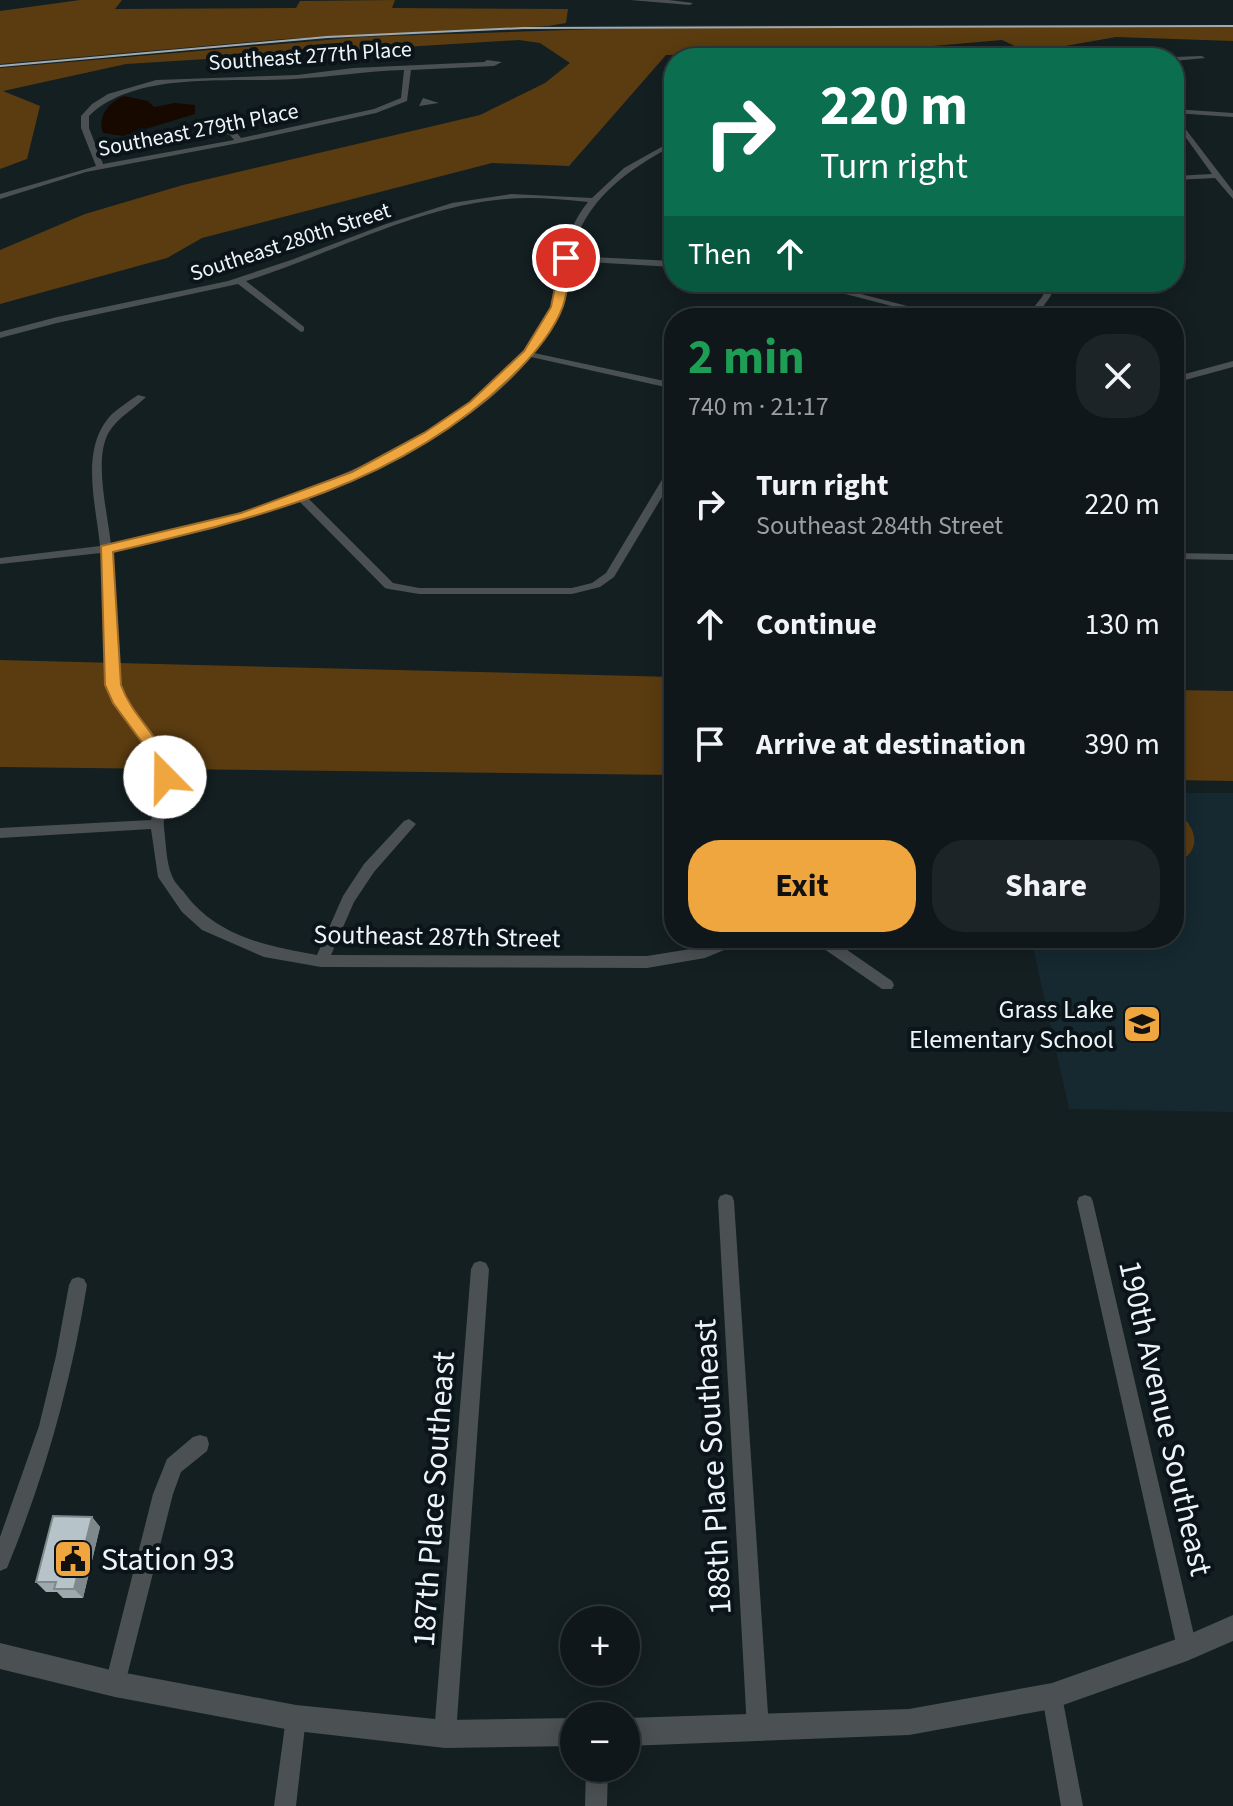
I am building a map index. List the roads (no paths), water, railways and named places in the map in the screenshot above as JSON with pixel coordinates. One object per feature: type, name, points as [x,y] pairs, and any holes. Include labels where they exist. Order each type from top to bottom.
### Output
[{"type":"street","points":[[633,0],[690,3]]},
{"type":"street","points":[[1184,59],[1202,58]]},
{"type":"street","name":"Southeast 277th Place","points":[[100,167],[85,128],[85,116],[103,100],[136,87],[170,81],[297,77],[487,62]]},
{"type":"street","points":[[408,67],[404,99],[422,102]]},
{"type":"street","name":"Southeast 279th Place","points":[[0,197],[64,175],[376,111],[404,99]]},
{"type":"street","points":[[1184,113],[1233,115]]},
{"type":"street","points":[[1184,128],[1233,197]]},
{"type":"street","points":[[233,133],[239,141]]},
{"type":"street","points":[[0,561],[106,549],[246,516],[357,475],[429,436],[475,405],[528,354],[556,307],[576,227],[592,200],[615,179],[664,148]]},
{"type":"street","points":[[1184,178],[1217,176]]},
{"type":"street","name":"Southeast 280th Street","points":[[0,335],[72,316],[188,295],[470,202],[527,195],[592,200]]},
{"type":"street","points":[[566,258],[664,263]]},
{"type":"street","points":[[239,280],[301,329]]},
{"type":"street","points":[[846,292],[909,308]]},
{"type":"street","points":[[528,354],[664,384]]},
{"type":"street","points":[[1184,377],[1233,364]]},
{"type":"street","name":"Southeast 287th Street","points":[[141,397],[116,416],[103,433],[96,456],[106,549],[113,685],[118,699],[153,744],[164,766],[164,789],[157,824],[165,877],[187,908],[207,926],[264,951],[321,961],[647,962],[714,948]]},
{"type":"street","points":[[301,497],[389,586],[419,591],[555,592],[587,589],[604,581],[664,484]]},
{"type":"street","points":[[1184,556],[1233,557]]},
{"type":"street","points":[[0,833],[157,824]]},
{"type":"street","points":[[321,961],[348,900],[369,868],[409,824]]},
{"type":"street","points":[[833,948],[887,985]]},
{"type":"street","name":"188th Place Southeast","points":[[726,1201],[758,1729]]},
{"type":"street","name":"190th Avenue Southeast","points":[[1085,1202],[1187,1648]]},
{"type":"street","name":"187th Place Southeast","points":[[445,1734],[480,1269]]},
{"type":"street","points":[[0,1561],[23,1505],[53,1411],[78,1285]]},
{"type":"street","points":[[115,1684],[163,1494],[174,1466],[200,1444]]},
{"type":"street","points":[[640,1732],[909,1722],[1052,1696],[1187,1648],[1233,1628]]},
{"type":"street","points":[[0,1656],[115,1684],[296,1718],[445,1734],[560,1732]]},
{"type":"street","points":[[1052,1696],[1072,1806]]},
{"type":"street","points":[[285,1806],[296,1718]]},
{"type":"street","points":[[596,1806],[597,1782]]},
{"type":"railway","points":[[0,66],[327,37],[523,28],[1233,26]]},
{"type":"place","name":"Grass Lake Elementary School","points":[[1142,1024]]},
{"type":"place","name":"Station 93","points":[[73,1559]]}]
